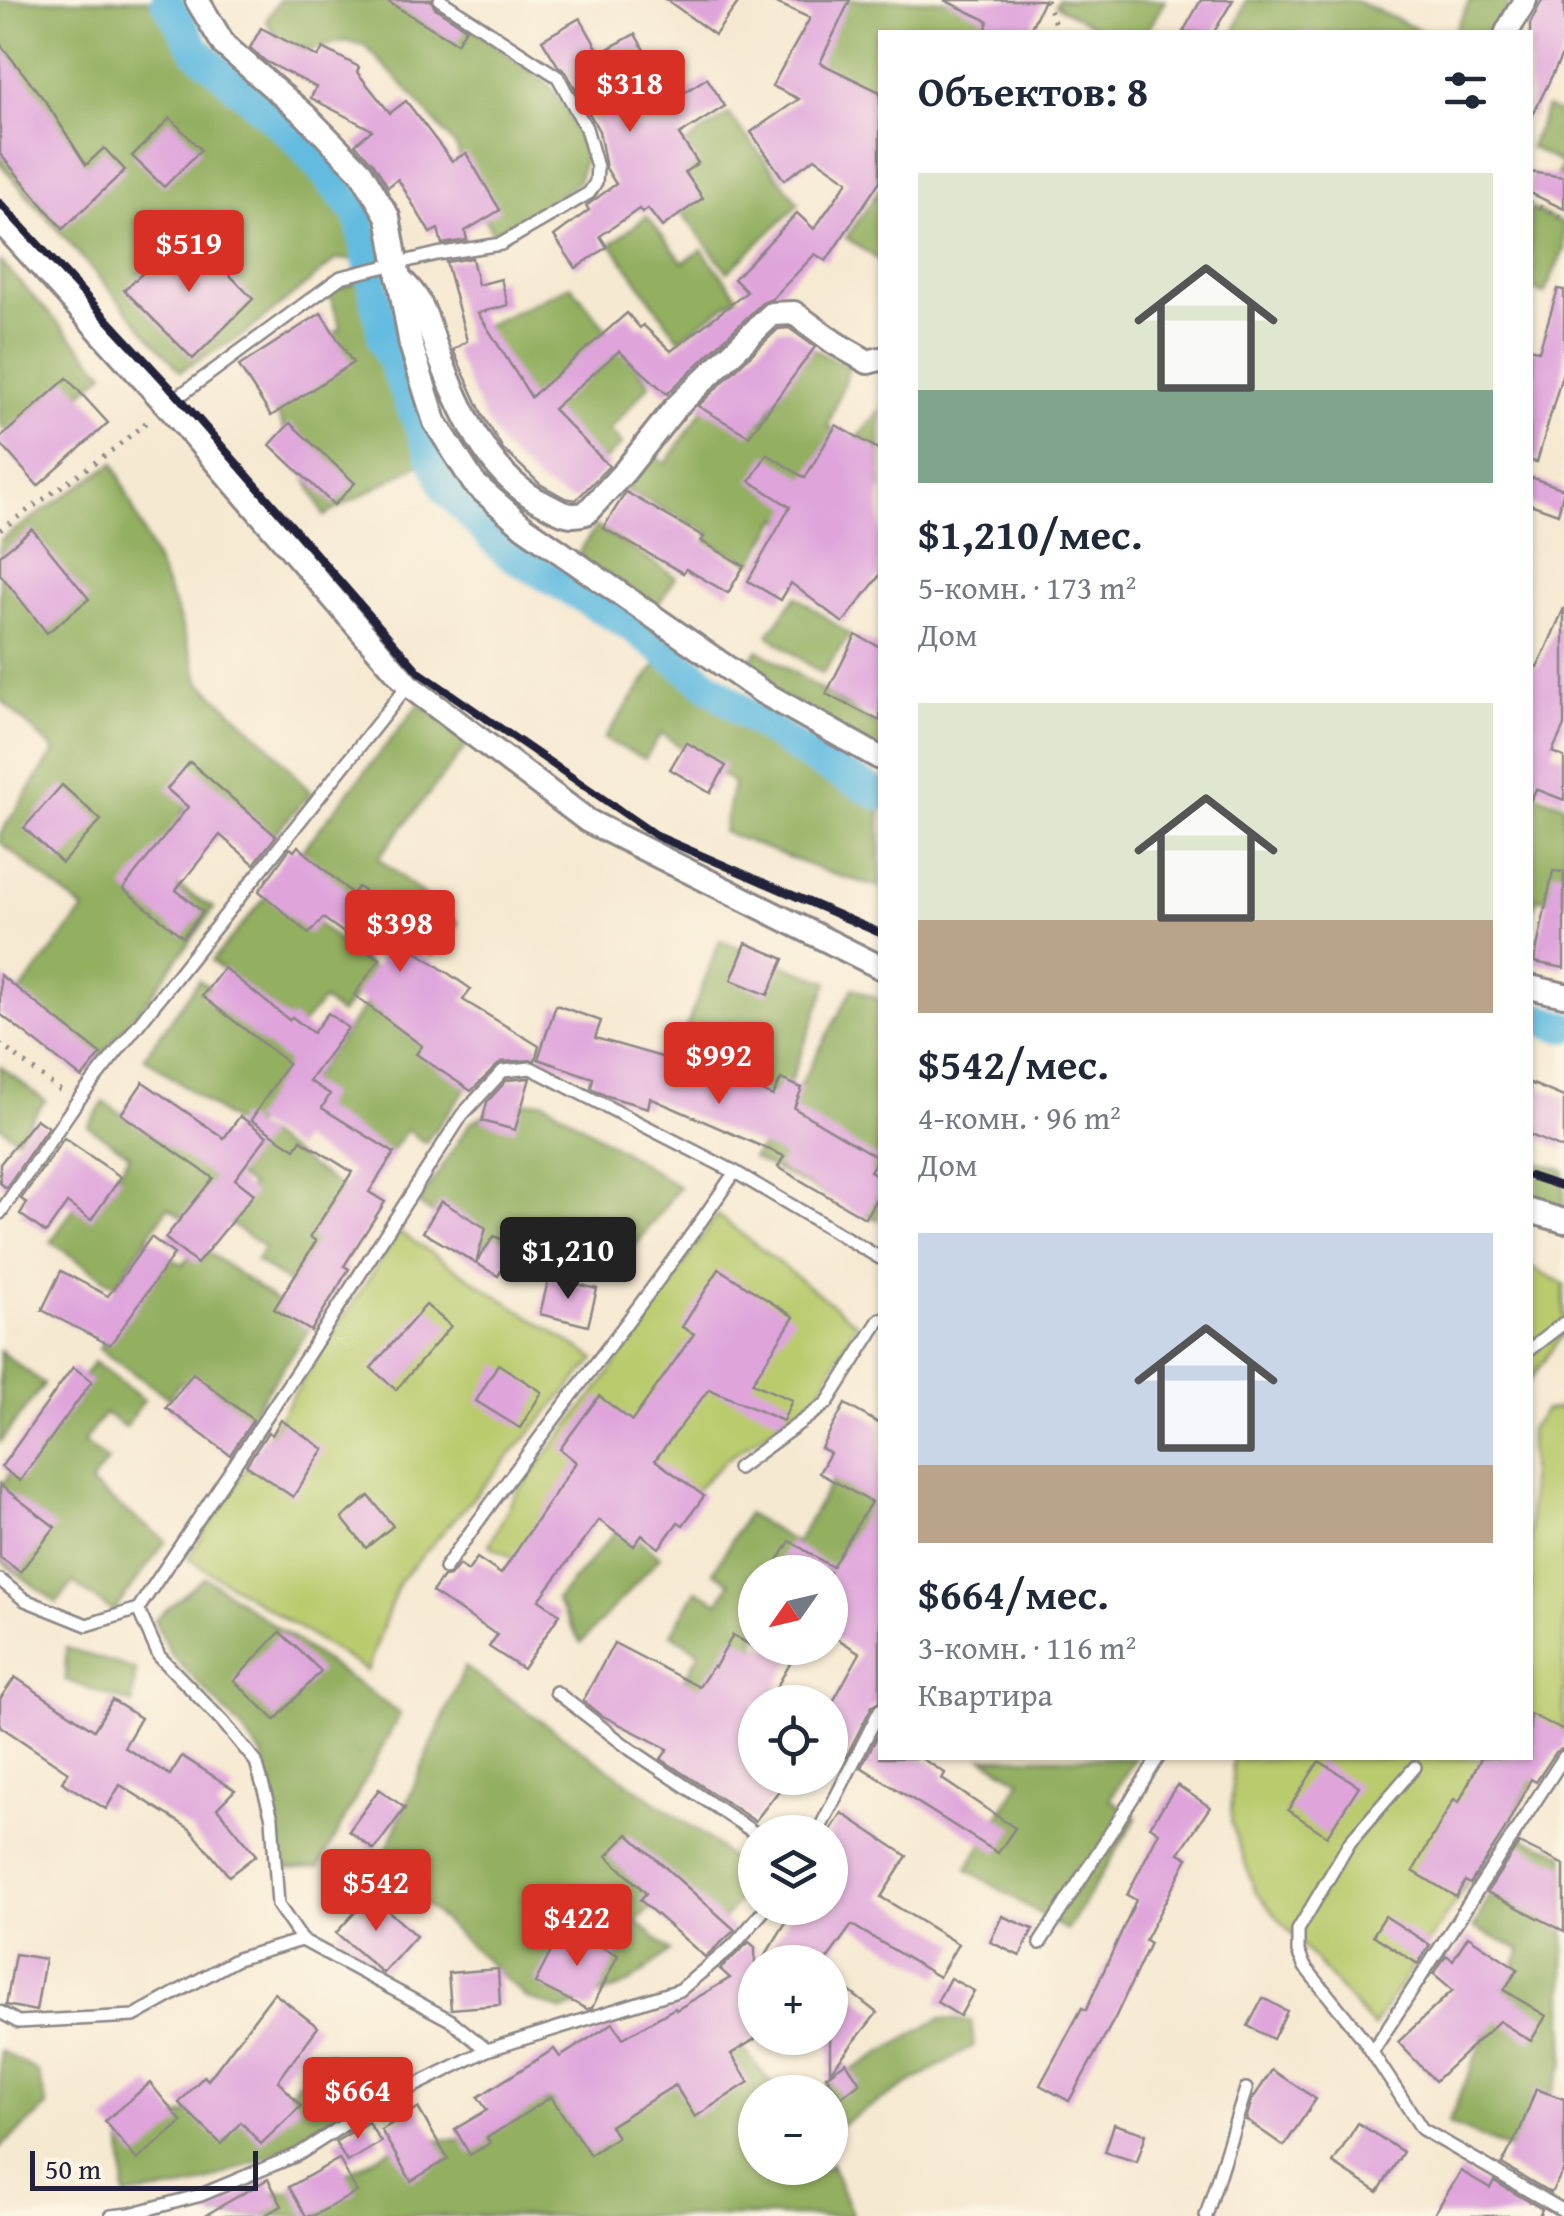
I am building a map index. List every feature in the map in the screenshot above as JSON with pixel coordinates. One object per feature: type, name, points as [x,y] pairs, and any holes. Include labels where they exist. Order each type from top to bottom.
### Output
[{"type":"street","points":[[197,0],[224,45],[305,115],[360,172],[388,217],[393,269],[410,345],[435,422],[474,483],[524,527],[762,692],[878,757]]},
{"type":"street","points":[[1508,30],[1525,0]]},
{"type":"street","points":[[0,221],[167,405],[408,685],[588,822],[878,966]]},
{"type":"street","points":[[393,269],[425,307],[442,362],[480,440],[500,470],[524,494],[566,515],[586,512],[675,408],[772,314],[794,313],[868,362],[878,359]]},
{"type":"street","points":[[1533,988],[1564,996]]},
{"type":"street","points":[[1533,1212],[1564,1221]]},
{"type":"lane","points":[[167,405],[341,278],[364,270],[393,269],[438,254],[501,244],[588,194],[596,182],[597,167],[586,128],[558,78],[440,0]]},
{"type":"lane","points":[[0,1213],[76,1103],[408,685]]},
{"type":"lane","points":[[0,1580],[25,1600],[86,1625],[138,1610],[462,1116],[503,1071],[531,1068],[735,1172],[878,1257]]},
{"type":"lane","points":[[444,1568],[509,1476],[666,1273],[735,1172]]},
{"type":"lane","points":[[738,1468],[827,1403],[878,1322]]},
{"type":"lane","points":[[1533,1347],[1564,1323]]},
{"type":"lane","points":[[138,1610],[159,1656],[224,1722],[256,1762],[272,1818],[278,1906],[302,1940],[450,2020],[488,2050]]},
{"type":"lane","points":[[556,1692],[630,1749],[738,1822]]},
{"type":"lane","points":[[827,1815],[878,1714]]},
{"type":"lane","points":[[1372,2052],[1564,1757]]},
{"type":"lane","points":[[1040,1943],[1157,1760]]},
{"type":"lane","points":[[1415,1767],[1350,1842],[1298,1930],[1298,1952],[1372,2052],[1422,2129],[1564,2211]]},
{"type":"lane","points":[[111,2216],[201,2195],[299,2154],[370,2108],[488,2050],[680,1990],[734,1945],[751,1925]]},
{"type":"lane","points":[[0,2012],[18,2022],[134,2016],[237,1960],[302,1940]]},
{"type":"lane","points":[[1206,2216],[1246,2089]]},
{"type":"path","points":[[1046,0],[1057,30]]},
{"type":"path","points":[[1533,204],[1564,220]]},
{"type":"path","points":[[0,530],[114,449],[167,405]]},
{"type":"path","points":[[0,1044],[76,1103]]},
{"type":"green space","points":[[0,0],[158,0],[193,58],[291,143],[351,218],[358,260],[337,259],[245,334],[180,371],[0,163]]},
{"type":"green space","points":[[279,0],[434,0],[549,85],[569,115],[585,155],[579,180],[543,209],[492,233],[464,175],[457,148],[409,91],[365,46],[344,41],[310,50],[284,45],[266,21]]},
{"type":"green space","points":[[830,0],[952,0],[1009,21],[1003,30],[878,30],[878,105],[802,70]]},
{"type":"green space","points":[[1058,0],[1165,0],[1148,30],[1100,30],[1055,5]]},
{"type":"green space","points":[[1246,0],[1355,0],[1419,30],[1235,30]]},
{"type":"green space","points":[[1470,0],[1511,0],[1497,30],[1455,30]]},
{"type":"green space","points":[[1547,107],[1564,116],[1564,178],[1557,175],[1562,164],[1533,149]]},
{"type":"green space","points":[[729,114],[799,204],[728,272],[648,170]]},
{"type":"green space","points":[[878,192],[878,260],[846,238]]},
{"type":"green space","points":[[1533,209],[1564,224],[1564,250],[1544,294],[1533,289]]},
{"type":"green space","points":[[647,216],[683,262],[702,250],[738,296],[679,339],[611,244]]},
{"type":"green space","points":[[0,261],[105,373],[19,446],[0,424]]},
{"type":"green space","points":[[363,280],[377,345],[423,462],[324,516],[258,372],[341,329],[329,292]]},
{"type":"green space","points":[[571,285],[650,384],[609,431],[622,444],[585,478],[470,333]]},
{"type":"green space","points":[[808,346],[849,368],[828,426],[854,442],[878,412],[878,490],[826,543],[779,518],[752,563],[707,541],[710,533],[625,489],[648,449],[666,464],[711,397],[763,422]]},
{"type":"green space","points":[[114,463],[176,609],[200,682],[268,744],[311,793],[267,842],[190,797],[154,872],[214,908],[149,998],[89,1070],[9,1006],[84,910],[0,842],[0,834],[55,751],[0,699],[0,540]]},
{"type":"green space","points":[[596,526],[676,577],[656,608],[576,557]]},
{"type":"green space","points":[[796,596],[850,635],[822,674],[768,635]]},
{"type":"green space","points":[[759,650],[878,727],[878,754],[740,671]]},
{"type":"green space","points":[[660,659],[803,765],[878,801],[878,886],[832,874],[723,832],[733,783],[661,733],[645,759],[604,739]]},
{"type":"green space","points":[[420,703],[469,743],[378,858],[458,923],[432,956],[362,900],[284,873]]},
{"type":"green space","points":[[1533,793],[1564,804],[1564,901],[1538,898],[1533,910]]},
{"type":"green space","points":[[274,887],[376,972],[340,1014],[323,1000],[296,1032],[212,961]]},
{"type":"green space","points":[[720,940],[828,982],[782,1104],[673,1062]]},
{"type":"green space","points":[[199,980],[304,1055],[248,1133],[144,1057]]},
{"type":"green space","points":[[853,988],[878,999],[878,1220],[752,1158],[772,1136]]},
{"type":"green space","points":[[373,995],[471,1082],[425,1143],[407,1130],[378,1168],[292,1103]]},
{"type":"green space","points":[[0,1066],[45,1101],[16,1139],[0,1126]]},
{"type":"green space","points":[[544,1101],[679,1187],[618,1269],[550,1223],[479,1246],[418,1204],[470,1123],[503,1104]]},
{"type":"green space","points":[[104,1102],[223,1182],[194,1225],[168,1207],[115,1286],[51,1242],[89,1185],[104,1194],[130,1155],[88,1126]]},
{"type":"green space","points":[[258,1130],[362,1202],[302,1292],[256,1261],[264,1247],[227,1222],[251,1186],[230,1172]]},
{"type":"green space","points":[[1533,1161],[1564,1171],[1564,1210],[1533,1200]]},
{"type":"green space","points":[[717,1215],[856,1323],[817,1397],[726,1460],[684,1501],[605,1497],[548,1577],[489,1545],[515,1495],[604,1381]]},
{"type":"green space","points":[[399,1232],[595,1359],[399,1582],[367,1671],[188,1558]]},
{"type":"green space","points":[[198,1245],[312,1326],[242,1426],[180,1382],[169,1398],[99,1349],[166,1254],[183,1265]]},
{"type":"green space","points":[[1533,1268],[1564,1284],[1564,1332],[1533,1376]]},
{"type":"green space","points":[[0,1351],[44,1384],[0,1442]]},
{"type":"green space","points":[[94,1362],[144,1400],[125,1427],[105,1413],[83,1442],[107,1461],[90,1484],[166,1541],[113,1612],[73,1582],[57,1603],[0,1560],[0,1482]]},
{"type":"green space","points":[[1564,1408],[1564,1736],[1373,2027],[1255,1891],[1231,1823],[1233,1760],[1533,1760],[1533,1426],[1545,1410]]},
{"type":"green space","points":[[836,1474],[878,1499],[842,1555],[738,1555],[738,1665],[751,1665],[696,1758],[653,1733],[700,1652],[671,1634],[696,1590],[719,1602],[730,1582],[713,1572],[747,1514],[796,1543]]},
{"type":"green space","points":[[621,1525],[660,1557],[581,1643],[556,1600]]},
{"type":"green space","points":[[205,1577],[400,1714],[319,1867],[282,1868],[263,1757],[171,1654],[154,1620]]},
{"type":"green space","points":[[66,1648],[136,1670],[132,1704],[65,1680]]},
{"type":"green space","points":[[465,1667],[707,1838],[738,1866],[738,1902],[714,1931],[672,1889],[636,1921],[670,1951],[630,1983],[563,2011],[526,1998],[381,1863]]},
{"type":"green space","points":[[986,1760],[1134,1760],[1110,1799],[1137,1817],[1067,1931],[967,1869],[1020,1781]]},
{"type":"green space","points":[[1517,1835],[1564,1854],[1564,2064],[1525,2156],[1448,2123],[1521,1950],[1474,1928]]},
{"type":"green space","points":[[939,2019],[971,2021],[974,2045],[848,2120],[848,2075],[844,2075]]},
{"type":"green space","points":[[732,2035],[738,2042],[738,2055],[748,2055],[764,2075],[738,2075],[738,2185],[840,2185],[853,2216],[217,2216],[256,2193],[316,2191],[408,2139],[477,2140],[509,2106],[573,2098]]},
{"type":"green space","points":[[0,2050],[38,2072],[47,2107],[0,2148]]},
{"type":"green space","points":[[329,2053],[368,2091],[296,2145],[194,2187],[125,2196],[122,2142],[127,2132],[203,2109],[262,2117]]},
{"type":"building","points":[[385,0],[431,0],[435,8],[466,28],[457,43]]},
{"type":"building","points":[[667,0],[740,0],[715,35]]},
{"type":"building","points":[[770,0],[850,0],[820,63],[878,91],[878,184],[826,261],[815,254],[772,299],[762,303],[667,394],[619,351],[553,409],[609,466],[576,500],[565,498],[540,484],[503,449],[483,416],[453,350],[467,341],[446,262],[472,258],[478,285],[501,279],[508,305],[478,313],[531,397],[627,313],[671,351],[747,292],[734,279],[797,213],[814,229],[848,181],[815,158],[784,180],[751,132],[799,99],[772,86],[810,18]]},
{"type":"building","points":[[944,0],[1044,0],[1030,30],[986,30],[988,21]]},
{"type":"building","points":[[1201,0],[1233,0],[1215,30],[1184,30]]},
{"type":"building","points":[[1542,0],[1564,0],[1564,51],[1533,115],[1533,30],[1530,24]]},
{"type":"building","points":[[580,18],[600,53],[635,34],[672,100],[707,78],[725,106],[679,135],[698,163],[685,172],[703,198],[662,227],[648,209],[642,213],[639,209],[600,236],[607,247],[576,268],[554,236],[616,184],[606,168],[599,131],[566,72],[542,40]]},
{"type":"building","points":[[261,28],[318,57],[323,48],[359,67],[357,72],[390,113],[406,101],[452,161],[466,153],[500,210],[465,231],[467,240],[442,244],[438,229],[430,233],[398,179],[388,187],[355,144],[372,130],[311,98],[316,87],[265,61],[250,48]]},
{"type":"building","points":[[0,44],[46,102],[86,165],[104,148],[125,170],[63,229],[0,154]]},
{"type":"building","points":[[170,118],[201,150],[164,187],[132,156]]},
{"type":"building","points":[[1533,172],[1564,177],[1564,209],[1533,194]]},
{"type":"building","points":[[188,232],[253,299],[193,359],[124,290]]},
{"type":"building","points":[[1558,289],[1564,290],[1564,368],[1537,462],[1533,461],[1533,349],[1539,351]]},
{"type":"building","points":[[321,313],[353,363],[271,416],[239,366]]},
{"type":"building","points":[[789,328],[815,347],[749,436],[698,406],[778,329]]},
{"type":"building","points":[[67,378],[108,423],[38,486],[0,443],[0,438]]},
{"type":"building","points":[[290,423],[355,483],[334,505],[270,445]]},
{"type":"building","points":[[836,425],[878,449],[878,578],[843,623],[791,583],[781,600],[748,581],[790,507],[750,481],[767,454],[805,478]]},
{"type":"building","points":[[1533,478],[1564,489],[1558,514],[1533,505]]},
{"type":"building","points":[[626,492],[704,537],[701,541],[744,566],[728,593],[686,569],[683,573],[603,528]]},
{"type":"building","points":[[32,529],[89,599],[47,633],[0,574],[0,555]]},
{"type":"building","points":[[1564,608],[1564,726],[1552,752],[1564,757],[1564,800],[1536,789],[1533,796],[1533,665],[1538,667]]},
{"type":"building","points":[[856,635],[878,646],[878,720],[826,694]]},
{"type":"building","points":[[686,742],[726,766],[710,793],[670,769]]},
{"type":"building","points":[[190,762],[276,836],[254,864],[220,835],[176,890],[203,912],[183,937],[123,889],[188,807],[167,789]]},
{"type":"building","points":[[62,785],[101,820],[62,863],[24,828]]},
{"type":"building","points":[[298,846],[352,894],[358,887],[402,919],[391,934],[471,989],[463,1000],[539,1046],[535,1060],[501,1062],[471,1091],[416,1054],[422,1046],[354,995],[380,959],[323,918],[309,934],[259,891],[290,848],[294,851]]},
{"type":"building","points":[[1553,871],[1564,872],[1564,968],[1534,962]]},
{"type":"building","points":[[746,943],[784,959],[768,995],[731,980]]},
{"type":"building","points":[[224,968],[289,1020],[292,1017],[313,1033],[328,1013],[348,1028],[309,1081],[330,1094],[322,1108],[394,1153],[369,1192],[385,1202],[344,1266],[349,1269],[311,1331],[274,1309],[316,1241],[310,1237],[352,1172],[301,1140],[295,1149],[251,1120],[288,1063],[202,996]]},
{"type":"building","points":[[0,975],[101,1054],[82,1078],[0,1014]]},
{"type":"building","points":[[556,1005],[601,1021],[595,1038],[700,1068],[701,1064],[773,1096],[781,1079],[802,1088],[794,1108],[878,1158],[870,1171],[878,1176],[878,1195],[865,1218],[778,1167],[784,1156],[650,1098],[648,1108],[607,1096],[591,1088],[593,1078],[538,1059]]},
{"type":"building","points":[[530,1078],[515,1130],[482,1121],[487,1102],[507,1080]]},
{"type":"building","points":[[143,1082],[224,1138],[240,1116],[267,1136],[235,1179],[254,1194],[197,1264],[165,1238],[213,1178],[121,1114]]},
{"type":"building","points":[[1533,1084],[1564,1097],[1564,1149],[1533,1136]]},
{"type":"building","points":[[36,1119],[48,1127],[6,1188],[0,1183],[0,1164]]},
{"type":"building","points":[[64,1138],[121,1177],[91,1220],[67,1203],[46,1233],[20,1214],[27,1203],[21,1199]]},
{"type":"building","points":[[441,1201],[486,1228],[476,1263],[423,1232]]},
{"type":"building","points":[[494,1236],[516,1246],[498,1276],[476,1263]]},
{"type":"building","points":[[151,1237],[174,1254],[110,1345],[42,1310],[61,1271],[108,1296]]},
{"type":"building","points":[[719,1269],[794,1317],[752,1383],[792,1400],[783,1421],[709,1389],[655,1460],[704,1496],[683,1525],[678,1522],[659,1548],[642,1535],[634,1546],[599,1520],[539,1600],[560,1614],[523,1669],[489,1647],[497,1635],[432,1592],[443,1577],[450,1576],[459,1565],[468,1571],[477,1558],[501,1574],[576,1462],[560,1449],[599,1396],[632,1421],[694,1334],[682,1327]]},
{"type":"building","points":[[549,1277],[597,1289],[588,1326],[540,1314]]},
{"type":"building","points":[[426,1305],[451,1326],[396,1390],[371,1368]]},
{"type":"building","points":[[498,1364],[542,1392],[520,1428],[476,1401]]},
{"type":"building","points":[[73,1367],[92,1381],[20,1481],[1,1467]]},
{"type":"building","points":[[193,1373],[253,1420],[230,1455],[166,1408]]},
{"type":"building","points":[[845,1404],[878,1423],[878,1702],[872,1706],[848,1753],[848,1685],[842,1685],[860,1653],[848,1645],[848,1555],[839,1555],[871,1502],[819,1473],[830,1453],[821,1448]]},
{"type":"building","points":[[281,1420],[324,1449],[293,1497],[246,1465]]},
{"type":"building","points":[[0,1485],[55,1527],[20,1572],[0,1557]]},
{"type":"building","points":[[369,1496],[393,1526],[366,1548],[342,1518]]},
{"type":"building","points":[[790,1541],[813,1555],[781,1555]]},
{"type":"building","points":[[280,1632],[321,1671],[275,1720],[234,1681]]},
{"type":"building","points":[[733,1635],[738,1638],[738,1665],[789,1665],[778,1685],[738,1685],[738,1795],[776,1795],[760,1815],[746,1815],[661,1759],[668,1749],[599,1714],[583,1701],[614,1643],[699,1687]]},
{"type":"building","points":[[15,1677],[94,1730],[112,1700],[141,1718],[124,1747],[170,1775],[182,1756],[235,1790],[217,1808],[256,1855],[229,1876],[190,1829],[120,1785],[106,1809],[62,1782],[68,1772],[0,1726],[0,1699]]},
{"type":"building","points":[[1533,1716],[1564,1731],[1564,1748],[1556,1752],[1536,1782],[1531,1779],[1504,1831],[1470,1884],[1465,1881],[1456,1897],[1413,1871],[1454,1799],[1459,1802],[1480,1760],[1533,1760]]},
{"type":"building","points":[[878,1735],[878,1760],[924,1760],[945,1773],[942,1779],[1015,1828],[998,1853],[861,1767]]},
{"type":"building","points":[[1319,1761],[1359,1786],[1327,1836],[1288,1810]]},
{"type":"building","points":[[1177,1785],[1210,1807],[1179,1853],[1188,1858],[1145,1940],[1150,1943],[1116,2016],[1069,2101],[1040,2085],[1082,2008],[1086,2010],[1136,1900],[1127,1895],[1159,1832],[1150,1826]]},
{"type":"building","points":[[379,1789],[405,1808],[374,1850],[349,1831]]},
{"type":"building","points":[[848,1817],[907,1856],[881,1897],[958,1944],[939,1977],[852,1925],[837,1945],[772,1945],[784,1925],[848,1925]]},
{"type":"building","points":[[628,1834],[735,1930],[705,1957],[640,1900],[646,1893],[607,1856]]},
{"type":"building","points":[[1519,1843],[1564,1865],[1564,1931],[1487,1892]]},
{"type":"building","points":[[371,1895],[416,1936],[383,1973],[336,1933]]},
{"type":"building","points":[[1002,1916],[1033,1929],[1020,1956],[990,1942]]},
{"type":"building","points":[[1385,1916],[1430,1945],[1418,1964],[1373,1935]]},
{"type":"building","points":[[563,1928],[618,1955],[592,2008],[535,1983]]},
{"type":"building","points":[[1468,1936],[1518,1969],[1504,1990],[1546,2016],[1531,2041],[1499,2021],[1435,2081],[1398,2042],[1453,1990],[1434,1974],[1446,1955],[1453,1960]]},
{"type":"building","points":[[738,1952],[738,2050],[731,2054],[744,2075],[738,2075],[738,2089],[695,2117],[675,2085],[610,2126],[617,2137],[590,2155],[551,2097],[487,2138],[490,2143],[470,2155],[455,2129],[487,2110],[478,2097],[554,2049],[560,2057],[613,2023],[623,2038],[676,2010],[730,1978],[720,1969]]},
{"type":"building","points":[[15,1954],[45,1959],[36,2011],[6,2005]]},
{"type":"building","points":[[498,1969],[500,2005],[451,2009],[448,1973]]},
{"type":"building","points":[[950,1978],[974,1991],[960,2016],[937,2002]]},
{"type":"building","points":[[848,1990],[877,2013],[848,2049]]},
{"type":"building","points":[[274,1993],[318,2027],[278,2081],[301,2106],[261,2144],[241,2122],[221,2144],[179,2103],[204,2076],[208,2080]]},
{"type":"building","points":[[1263,1998],[1287,2011],[1273,2039],[1248,2026]]},
{"type":"building","points":[[830,2055],[844,2055],[830,2072]]},
{"type":"building","points":[[846,2062],[860,2083],[848,2092],[848,2075],[827,2075]]},
{"type":"building","points":[[1272,2070],[1316,2099],[1284,2146],[1246,2120],[1252,2100]]},
{"type":"building","points":[[150,2083],[182,2122],[137,2160],[105,2121]]},
{"type":"building","points":[[1536,2089],[1564,2099],[1564,2169],[1551,2193],[1502,2164]]},
{"type":"building","points":[[418,2108],[448,2159],[411,2181],[381,2130]]},
{"type":"building","points":[[368,2122],[381,2142],[347,2162],[335,2142]]},
{"type":"building","points":[[1358,2123],[1403,2152],[1378,2192],[1333,2163]]},
{"type":"building","points":[[1114,2124],[1146,2134],[1137,2162],[1105,2152]]},
{"type":"building","points":[[339,2159],[357,2192],[306,2216],[289,2187]]},
{"type":"building","points":[[1461,2171],[1490,2188],[1494,2181],[1542,2209],[1539,2216],[1433,2216]]},
{"type":"building","points":[[268,2179],[282,2206],[263,2216],[204,2216]]},
{"type":"waterway","points":[[166,0],[196,50],[298,140],[360,216],[384,341],[447,490],[506,552],[633,627],[811,758],[878,794]]},
{"type":"waterway","points":[[1533,1017],[1564,1027]]},
{"type":"railway","points":[[0,203],[179,397],[419,672],[657,836],[878,932]]},
{"type":"railway","points":[[1533,1177],[1564,1187]]}]
